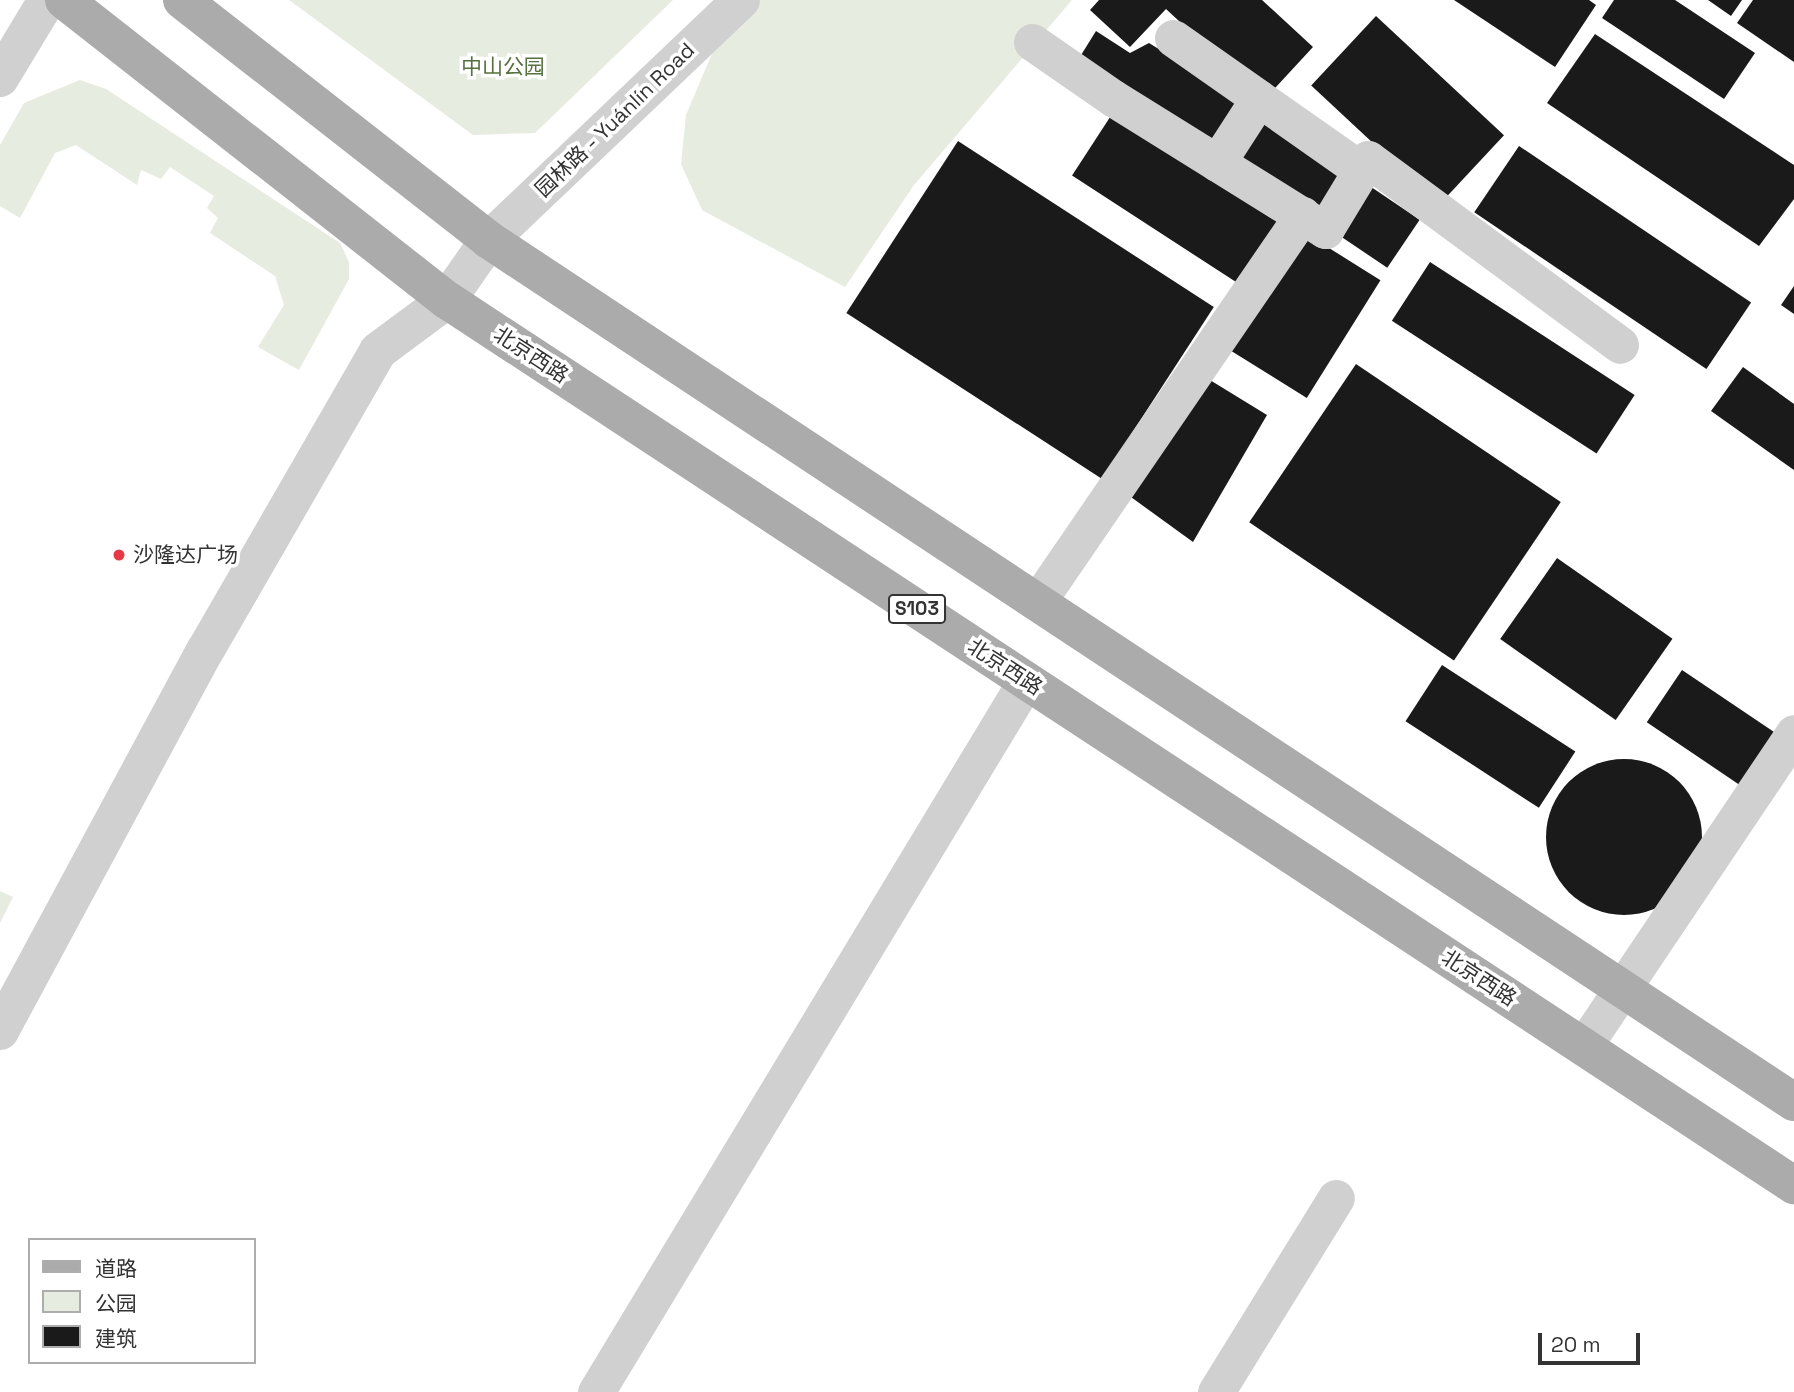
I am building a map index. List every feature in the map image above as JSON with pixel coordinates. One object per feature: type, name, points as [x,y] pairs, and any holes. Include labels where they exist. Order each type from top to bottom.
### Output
[{"type":"main road","name":"北京西路","points":[[64,0],[447,300],[1794,1185]]},
{"type":"main road","points":[[182,0],[489,240],[1624,986],[1794,1102]]},
{"type":"street","points":[[0,78],[47,0]]},
{"type":"street","name":"园林路 - Yuánlín Road","points":[[0,1031],[205,651],[378,351],[447,300],[489,240],[741,0]]},
{"type":"street","points":[[1173,38],[1361,170]]},
{"type":"street","points":[[1032,42],[1325,230],[1368,159],[1620,345]]},
{"type":"street","points":[[1217,163],[1259,98]]},
{"type":"street","points":[[1038,601],[1302,215]]},
{"type":"street","points":[[596,1392],[1026,681]]},
{"type":"street","points":[[1583,1047],[1794,733]]},
{"type":"street","points":[[1216,1392],[1336,1198]]},
{"type":"green space","name":"中山公园","points":[[289,0],[673,0],[535,133],[473,135]]},
{"type":"green space","points":[[759,0],[1072,0],[914,185],[845,287],[702,210],[681,164],[686,115],[716,44]]},
{"type":"green space","points":[[80,80],[106,89],[340,243],[349,262],[349,279],[299,370],[258,347],[284,305],[275,276],[210,233],[218,218],[207,208],[214,196],[170,167],[161,179],[141,170],[137,185],[76,145],[55,153],[20,218],[0,206],[0,145],[24,103]]},
{"type":"green space","points":[[0,891],[13,897],[0,923]]},
{"type":"building","points":[[1099,0],[1262,0],[1313,47],[1264,100],[1166,9],[1130,47],[1090,10]]},
{"type":"building","points":[[1454,0],[1589,0],[1596,5],[1555,67]]},
{"type":"building","points":[[1614,0],[1675,0],[1755,53],[1724,99],[1602,18]]},
{"type":"building","points":[[1708,0],[1742,0],[1731,16]]},
{"type":"building","points":[[1753,0],[1794,0],[1794,62],[1737,23]]},
{"type":"building","points":[[1376,16],[1504,135],[1439,205],[1311,85]]},
{"type":"building","points":[[1096,31],[1130,53],[1149,43],[1251,106],[1223,150],[1078,60]]},
{"type":"building","points":[[1595,34],[1794,165],[1794,199],[1759,246],[1547,103]]},
{"type":"building","points":[[1114,111],[1288,224],[1246,288],[1072,176]]},
{"type":"building","points":[[1263,114],[1420,220],[1387,268],[1231,162]]},
{"type":"building","points":[[958,141],[1214,307],[1102,479],[846,313]]},
{"type":"building","points":[[1519,146],[1751,303],[1706,369],[1474,212]]},
{"type":"building","points":[[1305,233],[1380,280],[1307,398],[1231,351]]},
{"type":"building","points":[[1430,262],[1635,395],[1597,454],[1392,321]]},
{"type":"building","points":[[1794,286],[1794,314],[1781,305]]},
{"type":"building","points":[[1356,364],[1561,502],[1454,660],[1249,522]]},
{"type":"building","points":[[1743,367],[1794,404],[1794,470],[1711,411]]},
{"type":"building","points":[[1205,377],[1267,415],[1193,542],[1124,492]]},
{"type":"building","points":[[1557,558],[1673,639],[1616,720],[1500,639]]},
{"type":"building","points":[[1442,665],[1575,752],[1539,808],[1406,721]]},
{"type":"building","points":[[1682,670],[1782,738],[1747,790],[1647,722]]},
{"type":"building","points":[[1624,759],[1654,765],[1679,782],[1696,807],[1702,837],[1696,867],[1679,892],[1654,909],[1624,915],[1594,909],[1569,892],[1552,867],[1546,837],[1552,807],[1569,782],[1594,765]]},
{"type":"place","name":"沙隆达广场","points":[[119,555]]}]
